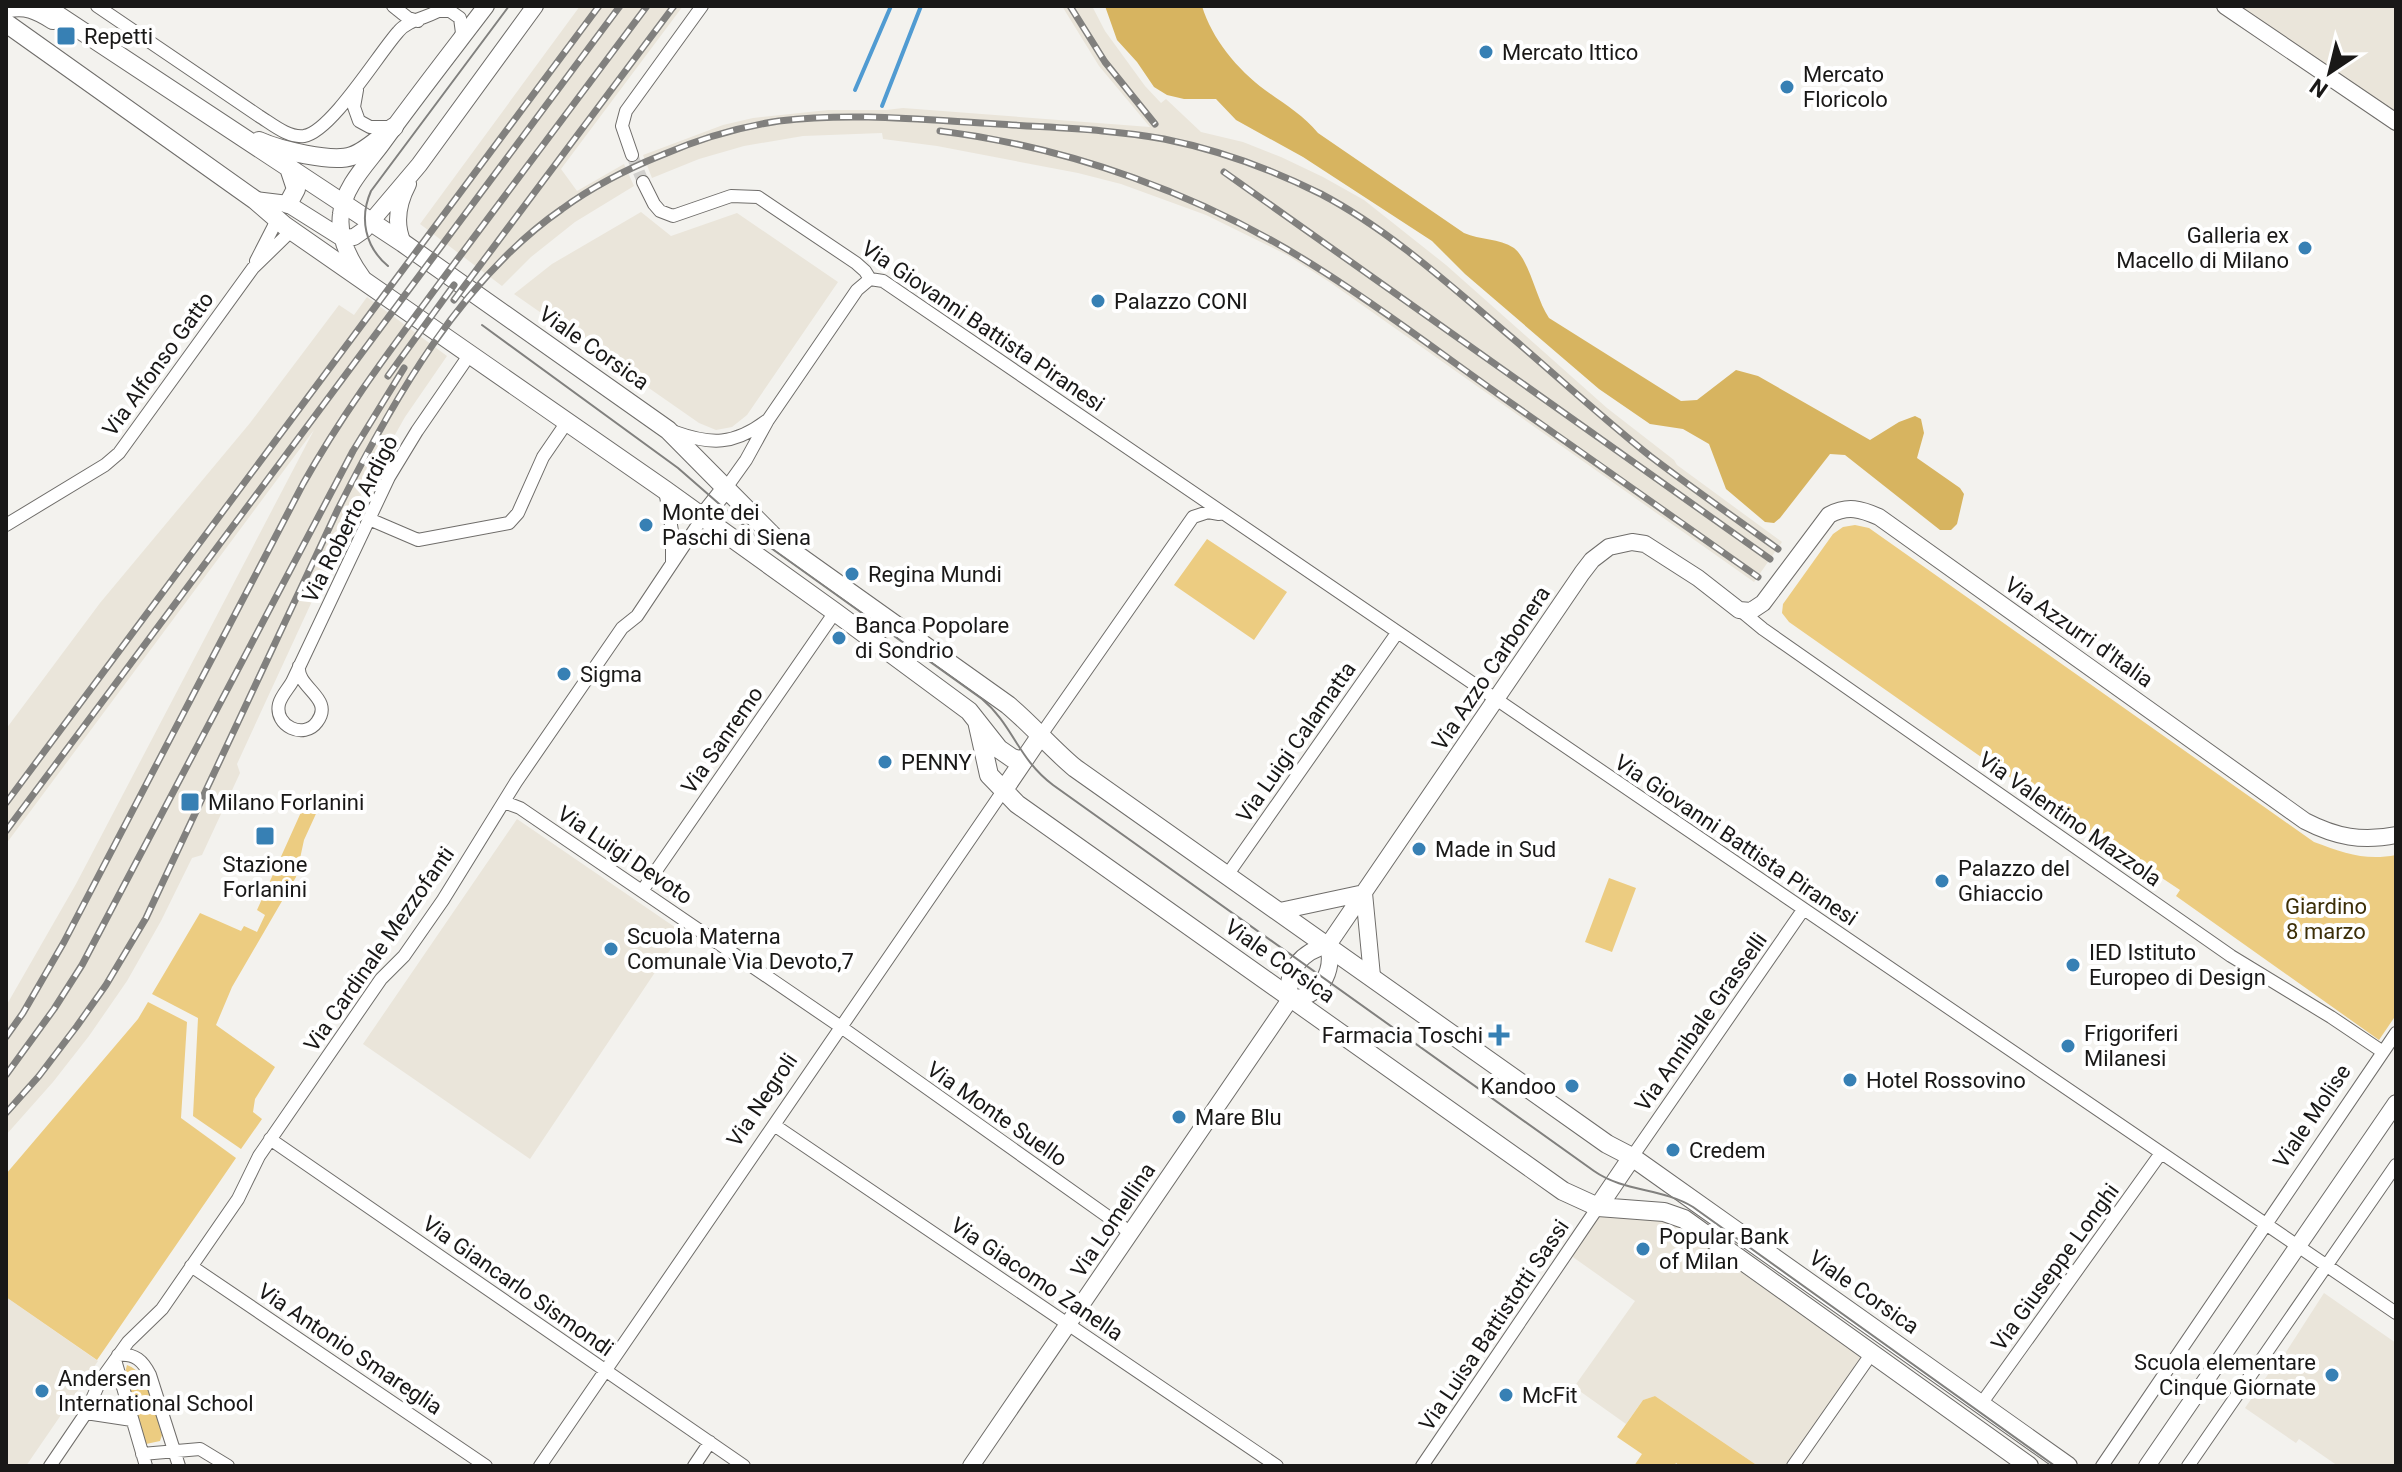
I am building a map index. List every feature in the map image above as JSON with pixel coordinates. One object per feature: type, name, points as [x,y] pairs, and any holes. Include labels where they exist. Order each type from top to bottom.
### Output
[{"type":"main road","points":[[44,6],[214,118],[272,146],[331,158],[350,157],[394,127]]},
{"type":"main road","points":[[6,9],[24,7],[38,10],[74,34],[112,51]]},
{"type":"main road","points":[[6,23],[255,200],[285,218],[369,284],[835,612],[969,711],[999,749],[1023,761]]},
{"type":"main road","name":"Viale Corsica","points":[[214,118],[403,243],[668,430],[779,542],[1008,705],[1075,768],[2068,1466]]},
{"type":"main road","points":[[285,218],[296,189],[289,168]]},
{"type":"main road","points":[[703,517],[726,488]]},
{"type":"main road","name":"Viale Corsica","points":[[977,721],[987,769],[1017,804],[1563,1191],[1598,1207],[1664,1212],[1684,1219],[2029,1466]]},
{"type":"main road","name":"Via Negroli","points":[[1003,791],[1041,735]]},
{"type":"main road","points":[[1598,1207],[1632,1157]]},
{"type":"street","points":[[97,6],[259,116],[291,134],[303,136],[314,131],[357,88],[399,30],[443,9],[460,18],[462,33],[457,44]]},
{"type":"street","points":[[393,6],[408,18],[421,20]]},
{"type":"street","points":[[369,284],[352,263],[342,238],[340,217],[343,203],[349,189],[394,127],[486,6]]},
{"type":"street","points":[[285,218],[342,238],[358,235],[419,165],[535,6]]},
{"type":"street","points":[[630,149],[622,126],[626,111],[702,6]]},
{"type":"street","points":[[2225,6],[2396,122]]},
{"type":"street","points":[[357,88],[354,107],[359,121],[370,127],[394,127]]},
{"type":"street","points":[[403,243],[397,226],[399,208],[405,189],[419,165]]},
{"type":"street","name":"Via Giovanni Battista Piranesi","points":[[643,182],[660,211],[673,216],[731,196],[758,197],[856,263],[870,279],[883,281],[2396,1313]]},
{"type":"street","name":"Via Alfonso Gatto","points":[[253,268],[285,218]]},
{"type":"street","name":"Via Alfonso Gatto","points":[[6,525],[105,465],[119,453],[253,268],[285,218]]},
{"type":"street","points":[[726,488],[768,420],[857,290],[870,279]]},
{"type":"street","name":"Via Roberto Ardigò","points":[[299,666],[298,675],[317,695],[322,708],[315,724],[298,730],[283,722],[278,707],[404,452],[470,354]]},
{"type":"street","name":"Viale Corsica","points":[[668,430],[703,441],[719,442],[751,432],[768,420]]},
{"type":"street","points":[[369,519],[418,540],[509,523],[518,513],[543,457],[567,422]]},
{"type":"street","points":[[1041,735],[1193,517],[1194,503],[1184,488]]},
{"type":"street","points":[[665,490],[672,531],[672,565]]},
{"type":"street","name":"Via Azzurri d'Italia","points":[[1739,610],[1748,612],[1756,609],[1829,515],[1839,510],[1862,509],[1879,517],[2305,821],[2340,836],[2368,839],[2393,834]]},
{"type":"street","points":[[1193,517],[1208,512],[1226,516]]},
{"type":"street","name":"Via Cardinale Mezzofanti","points":[[50,1466],[86,1413],[97,1386],[117,1357],[158,1313],[238,1199],[252,1166],[270,1139],[381,979],[412,945],[622,628],[637,616],[703,517]]},
{"type":"street","name":"Via Azzo Carbonera","points":[[1328,945],[1600,552],[1632,542],[1645,544],[1739,610]]},
{"type":"street","points":[[1717,592],[1747,603],[1771,592]]},
{"type":"street","name":"Via Valentino Mazzola","points":[[1739,610],[2231,956],[2383,1052]]},
{"type":"street","name":"Via Sanremo","points":[[642,891],[835,612]]},
{"type":"street","name":"Via Luigi Calamatta","points":[[1228,874],[1397,633]]},
{"type":"street","name":"Via Negroli","points":[[540,1466],[1003,791]]},
{"type":"street","name":"Via Luigi Devoto","points":[[504,802],[520,808],[841,1027]]},
{"type":"street","points":[[1364,893],[1372,976]]},
{"type":"street","name":"Viale Corsica","points":[[1280,911],[1364,893]]},
{"type":"street","name":"Via Annibale Grasselli","points":[[1632,1157],[1803,910]]},
{"type":"street","name":"Via Lomellina","points":[[971,1466],[1291,998],[1290,978],[1297,963],[1309,952],[1328,945],[1330,964],[1323,982],[1306,996],[1291,998]]},
{"type":"street","name":"Via Monte Suello","points":[[841,1027],[1131,1233]]},
{"type":"street","name":"Viale Molise","points":[[2102,1466],[2396,1033]]},
{"type":"street","points":[[2147,1466],[2396,1103]]},
{"type":"street","name":"Via Giacomo Zanella","points":[[774,1125],[1277,1466]]},
{"type":"street","name":"Via Giancarlo Sismondi","points":[[270,1139],[744,1466]]},
{"type":"street","name":"Via Giuseppe Longhi","points":[[1981,1404],[2161,1153]]},
{"type":"street","points":[[2188,1466],[2396,1165]]},
{"type":"street","name":"Via Luisa Battistotti Sassi","points":[[1422,1466],[1598,1207]]},
{"type":"street","name":"Via Antonio Smareglia","points":[[191,1266],[486,1466]]},
{"type":"street","points":[[1793,1466],[1872,1353]]},
{"type":"street","points":[[179,1466],[175,1452],[150,1375],[143,1363],[133,1357],[117,1357],[144,1460],[175,1452],[200,1449],[228,1466]]},
{"type":"street","points":[[86,1413],[132,1420]]},
{"type":"street","points":[[694,1466],[710,1442]]},
{"type":"shaded area","points":[[580,6],[683,6],[561,169],[577,191],[624,164],[634,186],[575,222],[531,257],[502,286],[420,224]]},
{"type":"shaded area","points":[[1062,6],[1092,6],[1105,31],[1145,86],[1161,103],[1166,99],[1201,132],[1243,142],[1281,157],[1364,200],[1446,265],[1607,408],[1677,465],[1782,542],[1754,582],[1331,283],[1287,255],[1206,215],[1121,184],[1078,173],[883,139],[882,133],[803,136],[744,146],[699,159],[652,178],[643,155],[723,125],[753,118],[828,110],[903,108],[1150,127],[1099,66]]},
{"type":"shaded area","points":[[1105,6],[1202,6],[1219,42],[1255,82],[1318,133],[1464,233],[1514,248],[1524,262],[1549,318],[1681,401],[1697,400],[1736,370],[1758,376],[1870,440],[1899,422],[1915,416],[1921,419],[1924,433],[1917,458],[1964,494],[1957,524],[1951,530],[1940,530],[1845,455],[1830,454],[1780,518],[1774,523],[1765,522],[1726,489],[1709,444],[1683,429],[1650,424],[1599,389],[1465,274],[1432,241],[1303,157],[1236,120],[1216,99],[1184,99],[1167,95],[1154,87],[1117,40]]},
{"type":"shaded area","points":[[2228,6],[2396,6],[2396,120]]},
{"type":"shaded area","points":[[641,212],[671,236],[737,213],[838,282],[747,415],[732,427],[716,430],[699,423],[514,294],[552,264]]},
{"type":"shaded area","points":[[367,297],[447,356],[405,417],[361,495],[237,764],[240,773],[202,855],[192,858],[127,981],[89,1036],[6,1135],[6,1006],[76,884],[314,430],[6,844],[6,729],[100,603],[250,423],[339,305],[354,315]]},
{"type":"shaded area","points":[[517,819],[682,932],[530,1159],[363,1044]]},
{"type":"shaded area","points":[[1598,1207],[1663,1214],[1869,1354],[1789,1466],[1758,1466],[1655,1396],[1643,1400],[1626,1424],[1574,1387],[1635,1301],[1570,1255]]},
{"type":"shaded area","name":"Scuola elementare Cinque Giornate","points":[[2324,1293],[2396,1343],[2396,1466],[2338,1466],[2299,1439],[2296,1443],[2245,1408]]},
{"type":"shaded area","name":"Andersen International School","points":[[6,1297],[98,1361],[26,1466],[6,1466]]},
{"type":"green space","name":"Giardino 8 marzo","points":[[1855,525],[1869,528],[2314,842],[2345,853],[2385,857],[2396,855],[2396,1015],[2379,1040],[2176,896],[2180,890],[2162,878],[2159,882],[1789,622],[1782,613],[1783,604],[1833,534],[1843,527]]},
{"type":"green space","points":[[1207,539],[1287,592],[1254,640],[1174,585]]},
{"type":"green space","points":[[311,790],[320,805],[304,840],[296,877],[232,987],[216,1025],[275,1067],[255,1099],[253,1112],[262,1119],[241,1149],[193,1116],[198,1018],[152,994],[200,913],[241,931],[244,926],[257,932],[265,915],[257,910]]},
{"type":"green space","points":[[1609,878],[1636,888],[1612,952],[1585,942]]},
{"type":"green space","points":[[148,1002],[187,1022],[181,1118],[236,1158],[97,1360],[6,1297],[6,1174],[138,1019]]},
{"type":"green space","points":[[127,1365],[147,1385],[162,1435],[160,1441],[146,1444],[125,1373]]},
{"type":"green space","points":[[1655,1396],[1758,1466],[1680,1466],[1676,1463],[1674,1466],[1634,1466],[1642,1454],[1617,1437],[1643,1400]]},
{"type":"waterway","points":[[855,90],[891,6]]},
{"type":"waterway","points":[[882,106],[921,6]]},
{"type":"tunnel","points":[[632,155],[643,182]]},
{"type":"tram line","points":[[388,266],[374,250],[366,232],[365,211],[371,191],[509,6]]},
{"type":"tram line","points":[[482,325],[678,468],[764,543],[982,699],[993,709],[1041,775],[1053,785],[1594,1171],[1618,1183],[1669,1196],[1693,1207],[2055,1466]]},
{"type":"railway","points":[[6,803],[599,6]]},
{"type":"railway","points":[[6,831],[620,6]]},
{"type":"railway","points":[[6,1037],[64,942],[303,484],[333,433],[400,336],[647,6]]},
{"type":"railway","points":[[454,300],[674,6]]},
{"type":"railway","points":[[1070,6],[1105,62],[1155,124]]},
{"type":"railway","points":[[6,1113],[77,1026],[146,918],[338,509],[382,427],[432,345],[492,270],[562,209],[623,172],[705,139],[734,130],[806,118],[916,119],[1082,129],[1164,139],[1225,155],[1283,176],[1348,209],[1398,244],[1447,282],[1650,456],[1778,549]]},
{"type":"railway","points":[[940,131],[989,138],[1086,162],[1180,196],[1270,240],[1381,310],[1758,577]]},
{"type":"railway","points":[[1224,172],[1770,559]]},
{"type":"railway","points":[[388,376],[454,285]]},
{"type":"railway","points":[[6,1075],[82,965],[353,451],[404,368]]},
{"type":"place","name":"Repetti","points":[[66,36]]},
{"type":"place","name":"Mercato Ittico","points":[[1486,52]]},
{"type":"place","name":"Mercato Floricolo","points":[[1787,87]]},
{"type":"place","name":"Galleria ex Macello di Milano","points":[[2305,248]]},
{"type":"place","name":"Palazzo CONI","points":[[1098,301]]},
{"type":"place","name":"Monte dei Paschi di Siena","points":[[646,525]]},
{"type":"place","name":"Regina Mundi","points":[[852,574]]},
{"type":"place","name":"Banca Popolare di Sondrio","points":[[839,638]]},
{"type":"place","name":"Sigma","points":[[564,674]]},
{"type":"place","name":"PENNY","points":[[885,762]]},
{"type":"place","name":"Milano Forlanini","points":[[190,802]]},
{"type":"place","name":"Stazione Forlanini","points":[[265,836]]},
{"type":"place","name":"Made in Sud","points":[[1419,849]]},
{"type":"place","name":"Palazzo del Ghiaccio","points":[[1942,881]]},
{"type":"place","name":"Scuola Materna Comunale Via Devoto,7","points":[[611,949]]},
{"type":"place","name":"IED Istituto Europeo di Design","points":[[2073,965]]},
{"type":"place","name":"Farmacia Toschi","points":[[1499,1035]]},
{"type":"place","name":"Frigoriferi Milanesi","points":[[2068,1046]]},
{"type":"place","name":"Hotel Rossovino","points":[[1850,1080]]},
{"type":"place","name":"Kandoo","points":[[1572,1086]]},
{"type":"place","name":"Mare Blu","points":[[1179,1117]]},
{"type":"place","name":"Credem","points":[[1673,1150]]},
{"type":"place","name":"Popular Bank of Milan","points":[[1643,1249]]},
{"type":"place","name":"Scuola elementare Cinque Giornate","points":[[2332,1375]]},
{"type":"place","name":"Andersen International School","points":[[42,1391]]},
{"type":"place","name":"McFit","points":[[1506,1395]]}]
